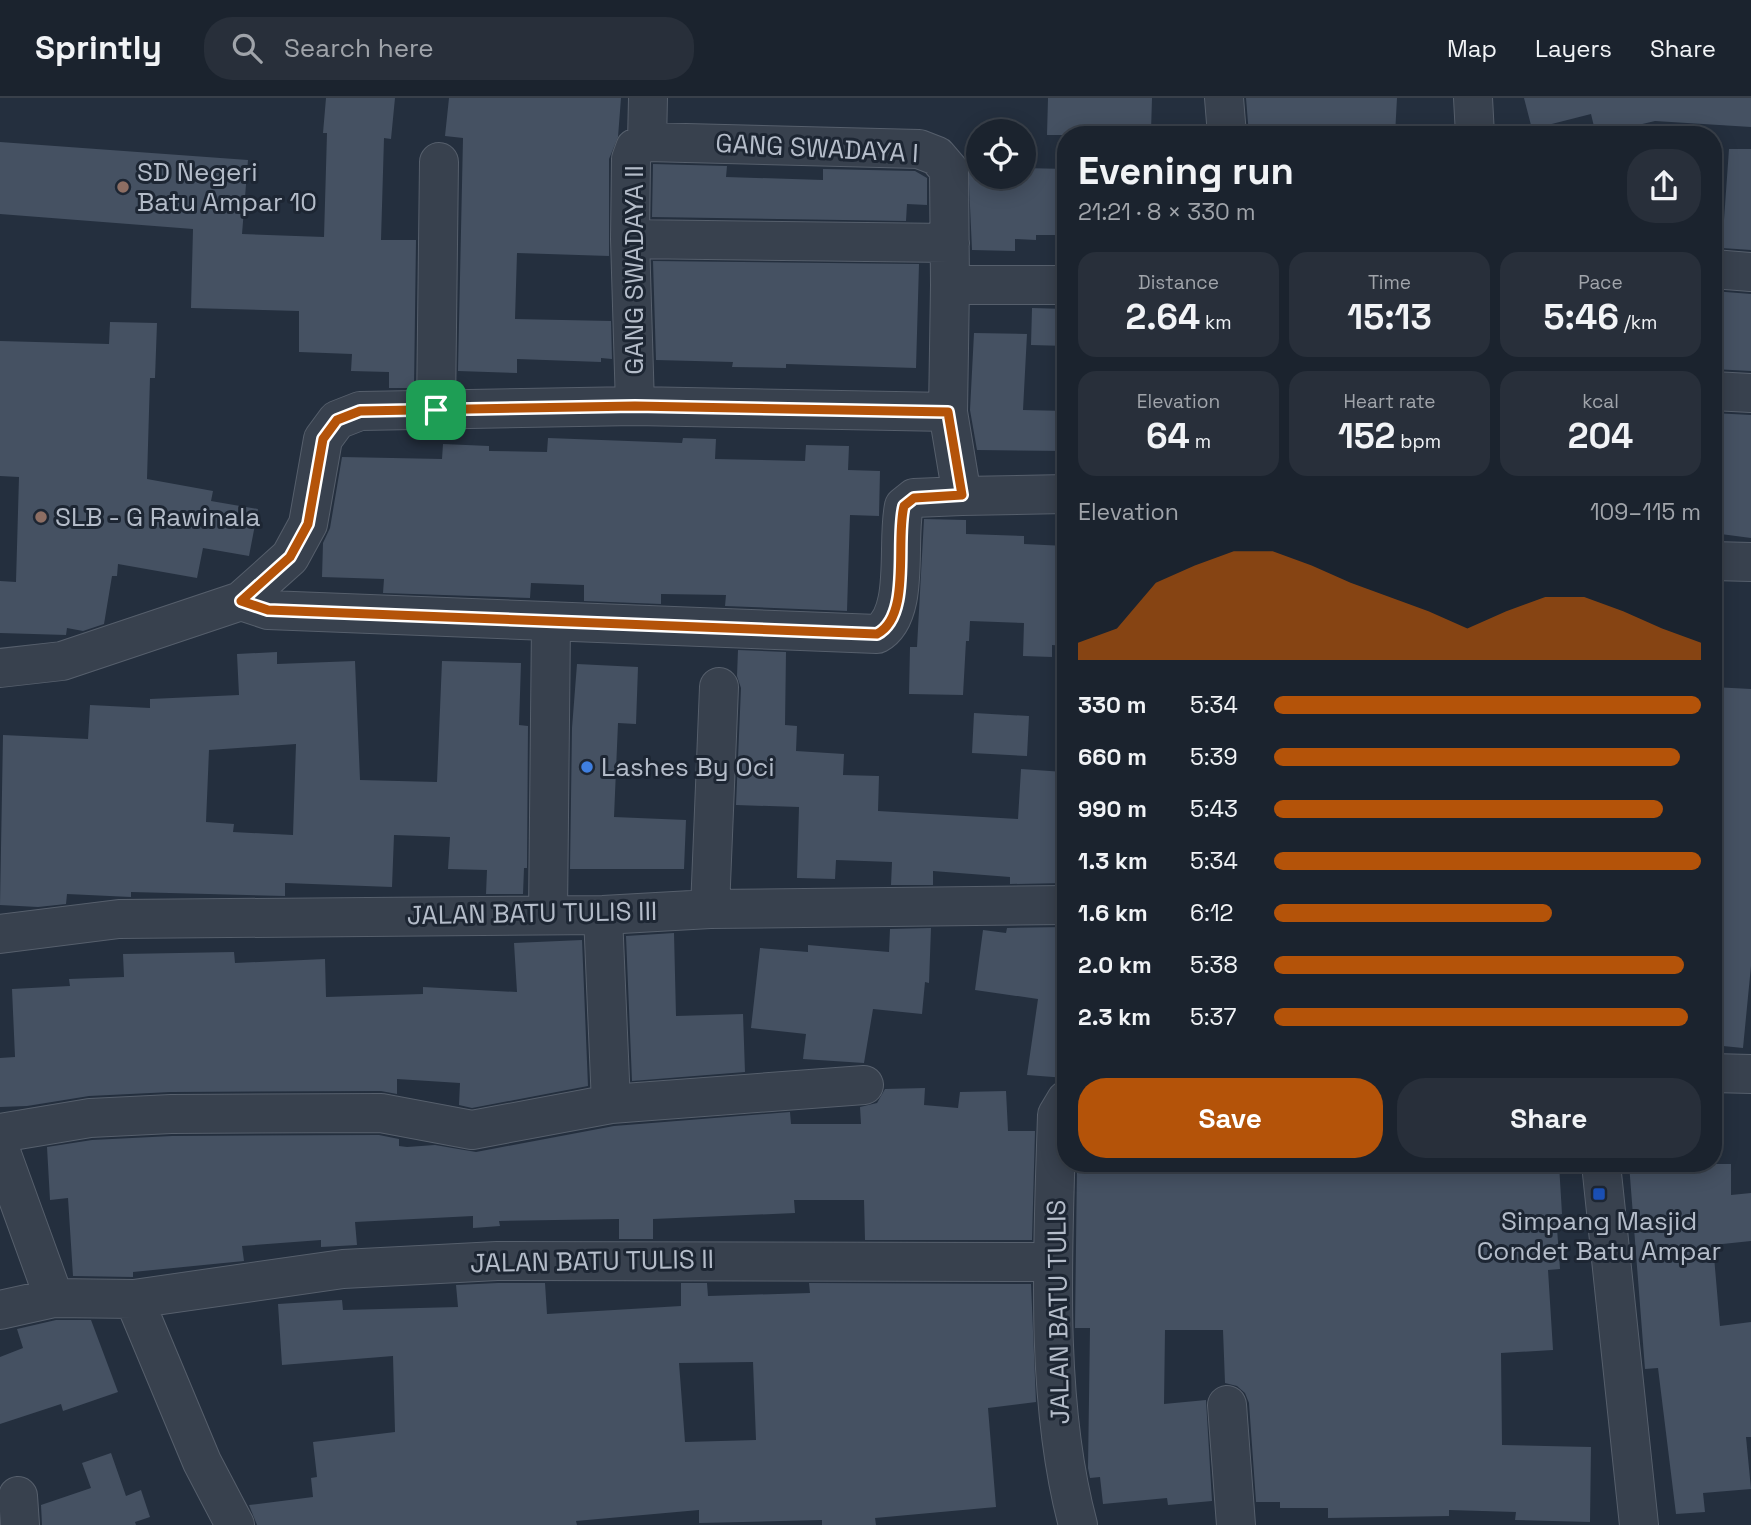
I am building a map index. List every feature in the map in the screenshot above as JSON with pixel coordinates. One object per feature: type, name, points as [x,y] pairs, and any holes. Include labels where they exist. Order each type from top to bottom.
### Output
[{"type":"street","points":[[647,142],[648,98]]},
{"type":"street","points":[[1224,98],[1226,126]]},
{"type":"street","points":[[1473,98],[1475,126]]},
{"type":"street","name":"GANG SWADAYA II","points":[[635,406],[630,239],[631,159],[635,148],[647,142]]},
{"type":"street","name":"GANG SWADAYA I","points":[[647,142],[919,149],[937,156],[950,170],[948,412],[962,495]]},
{"type":"street","points":[[436,410],[439,162]]},
{"type":"street","points":[[630,239],[950,243]]},
{"type":"street","points":[[1722,270],[1751,272]]},
{"type":"street","points":[[950,285],[1057,285]]},
{"type":"street","points":[[1722,391],[1751,393]]},
{"type":"street","points":[[0,668],[62,661],[241,601],[290,557],[308,524],[323,439],[337,420],[360,411],[635,406],[948,412]]},
{"type":"street","points":[[241,601],[268,610],[877,634],[886,629],[897,610],[904,506],[914,498],[1057,494]]},
{"type":"street","points":[[1722,561],[1751,562]]},
{"type":"street","points":[[548,915],[551,622]]},
{"type":"street","points":[[710,909],[719,687]]},
{"type":"street","name":"JALAN BATU TULIS III","points":[[0,934],[119,919],[603,915],[710,909],[1057,905]]},
{"type":"street","points":[[603,915],[611,1104]]},
{"type":"street","points":[[1722,1073],[1751,1074]]},
{"type":"street","points":[[54,1298],[2,1154],[90,1118],[171,1114],[381,1113],[472,1130],[611,1104],[864,1085]]},
{"type":"street","name":"JALAN BATU TULIS","points":[[1057,1114],[1052,1262],[1060,1435],[1078,1525]]},
{"type":"street","points":[[1602,1172],[1639,1525]]},
{"type":"street","name":"JALAN BATU TULIS II","points":[[0,1310],[54,1298],[134,1299],[343,1269],[497,1261],[1052,1262]]},
{"type":"street","points":[[134,1299],[202,1462],[235,1525]]},
{"type":"street","points":[[1227,1405],[1236,1525]]},
{"type":"building","points":[[326,98],[395,98],[391,139],[384,138],[381,240],[416,240],[414,388],[389,388],[389,372],[351,371],[352,354],[299,352],[299,311],[191,308],[193,229],[0,214],[0,142],[248,160],[242,234],[324,237],[327,133],[323,133]]},
{"type":"building","points":[[449,98],[621,98],[618,137],[609,159],[609,256],[517,253],[515,319],[611,321],[612,359],[601,358],[601,362],[517,359],[517,373],[458,371],[463,138],[445,136]]},
{"type":"building","points":[[1048,98],[1152,98],[1151,126],[1057,126],[1057,135],[1047,135]]},
{"type":"building","points":[[1246,98],[1397,98],[1395,126],[1248,126]]},
{"type":"building","points":[[1524,98],[1751,98],[1751,127],[1655,121],[1634,126],[1594,126],[1591,114],[1544,126],[1531,126]]},
{"type":"building","points":[[1729,149],[1751,149],[1751,250],[1722,248]]},
{"type":"building","points":[[653,164],[727,166],[726,177],[823,180],[823,169],[915,171],[927,178],[927,205],[907,204],[906,221],[652,217]]},
{"type":"building","points":[[1036,168],[1057,169],[1057,235],[1036,235],[1036,240],[1015,239],[1015,251],[972,250],[969,189],[1036,189]]},
{"type":"building","points":[[653,261],[919,264],[916,368],[786,364],[786,368],[732,367],[733,362],[656,360]]},
{"type":"building","points":[[1722,292],[1751,294],[1751,371],[1722,369]]},
{"type":"building","points":[[1032,308],[1057,309],[1057,346],[1031,345]]},
{"type":"building","points":[[110,322],[157,323],[155,378],[150,378],[147,479],[213,491],[211,501],[258,509],[249,556],[203,548],[197,578],[118,564],[117,576],[112,576],[104,624],[83,631],[67,628],[66,635],[0,633],[0,581],[16,582],[19,477],[0,476],[0,341],[109,344]]},
{"type":"building","points":[[974,333],[1027,334],[1023,410],[1057,411],[1057,451],[977,450],[970,410]]},
{"type":"building","points":[[1722,413],[1751,415],[1751,538],[1722,534]]},
{"type":"building","points":[[548,438],[682,443],[683,438],[716,439],[715,459],[805,461],[806,445],[849,446],[848,470],[880,471],[879,516],[850,515],[847,611],[725,606],[726,595],[661,594],[661,604],[584,601],[584,585],[531,583],[530,598],[383,593],[384,579],[322,577],[323,543],[330,528],[342,457],[442,459],[443,444],[489,446],[489,451],[547,452]]},
{"type":"building","points":[[924,519],[966,520],[966,534],[1024,536],[1024,544],[1057,546],[1057,645],[1052,645],[1052,657],[1023,656],[1024,623],[970,621],[963,695],[909,694],[910,647],[917,647]]},
{"type":"building","points":[[738,650],[786,652],[785,725],[797,726],[796,751],[844,754],[843,775],[879,776],[878,811],[1018,819],[1021,769],[1057,772],[1057,883],[1010,884],[1010,877],[933,871],[933,885],[891,885],[892,862],[836,860],[835,879],[797,878],[799,807],[736,805],[741,688],[737,676]]},
{"type":"building","points":[[277,652],[277,664],[355,661],[360,780],[437,782],[442,661],[521,663],[519,725],[528,726],[527,868],[524,868],[523,894],[486,894],[487,870],[448,869],[450,837],[394,835],[392,887],[285,883],[285,896],[131,892],[131,897],[67,894],[66,904],[38,907],[0,905],[3,735],[88,739],[90,705],[150,708],[150,699],[239,695],[237,654]],"holes":[[[296,744],[293,835],[233,832],[234,824],[206,822],[209,750]]]},
{"type":"building","points":[[577,664],[638,667],[636,724],[618,723],[614,817],[686,820],[684,869],[570,869],[572,728]]},
{"type":"building","points":[[1722,687],[1751,689],[1751,966],[1743,1048],[1722,1046]]},
{"type":"building","points":[[974,713],[1029,716],[1027,756],[972,753]]},
{"type":"building","points":[[1057,927],[1057,1077],[1027,1075],[1038,999],[975,990],[983,930],[1006,933],[1007,928]]},
{"type":"building","points":[[931,928],[929,983],[925,982],[922,1014],[873,1009],[864,1063],[803,1059],[806,1034],[751,1028],[760,948],[808,952],[808,945],[889,952],[890,929]]},
{"type":"building","points":[[674,933],[676,1016],[743,1014],[745,1072],[632,1081],[626,936]]},
{"type":"building","points":[[582,940],[588,1086],[472,1108],[459,1105],[460,1083],[397,1079],[397,1094],[381,1091],[171,1092],[89,1096],[27,1106],[0,1107],[0,1058],[15,1057],[12,989],[70,986],[69,979],[124,977],[123,954],[234,952],[235,963],[325,959],[326,997],[423,994],[423,987],[517,992],[514,943]]},
{"type":"building","points":[[925,1088],[924,1105],[958,1108],[960,1092],[1006,1091],[1008,1131],[1035,1131],[1032,1240],[865,1240],[864,1200],[794,1200],[795,1213],[653,1219],[653,1239],[619,1239],[619,1219],[499,1221],[500,1226],[473,1228],[473,1216],[355,1222],[357,1245],[321,1247],[321,1240],[242,1246],[244,1261],[133,1272],[133,1277],[73,1276],[68,1198],[50,1200],[47,1147],[92,1140],[172,1136],[379,1135],[399,1139],[399,1146],[435,1145],[476,1152],[614,1126],[790,1112],[791,1124],[861,1124],[860,1107],[877,1103],[885,1089]]},
{"type":"building","points":[[1722,1164],[1731,1164],[1731,1195],[1751,1193],[1751,1241],[1713,1245],[1720,1326],[1751,1322],[1751,1437],[1746,1437],[1751,1489],[1703,1493],[1705,1512],[1676,1514],[1658,1368],[1645,1369],[1630,1172],[1722,1172]]},
{"type":"building","points":[[1077,1172],[1559,1172],[1562,1214],[1556,1215],[1560,1269],[1548,1270],[1553,1350],[1501,1353],[1502,1445],[1591,1447],[1590,1522],[1515,1520],[1516,1512],[1449,1510],[1449,1516],[1328,1518],[1328,1508],[1280,1508],[1280,1502],[1256,1502],[1249,1403],[1245,1393],[1237,1386],[1225,1383],[1223,1330],[1165,1330],[1164,1404],[1206,1400],[1212,1501],[1168,1505],[1167,1498],[1103,1504],[1100,1477],[1090,1478],[1088,1468],[1090,1328],[1075,1328]]},
{"type":"building","points":[[545,1283],[547,1314],[681,1306],[681,1283],[707,1283],[708,1296],[810,1293],[809,1283],[1031,1284],[1036,1402],[988,1408],[996,1507],[875,1518],[876,1525],[822,1525],[822,1520],[699,1523],[699,1510],[576,1521],[577,1525],[257,1525],[249,1505],[313,1497],[311,1478],[317,1477],[313,1442],[395,1432],[393,1356],[282,1365],[278,1304],[342,1300],[343,1310],[458,1307],[456,1285]],"holes":[[[753,1362],[756,1440],[685,1442],[679,1363]]]},
{"type":"building","points":[[56,1320],[91,1320],[118,1392],[63,1411],[61,1404],[0,1424],[0,1357],[23,1348],[17,1329]]},
{"type":"building","points":[[111,1453],[126,1496],[141,1490],[150,1517],[135,1522],[136,1525],[42,1525],[41,1505],[91,1488],[82,1463]]},
{"type":"place","name":"SD Negeri Batu Ampar 10","points":[[123,187]]},
{"type":"place","name":"SLB - G Rawinala","points":[[41,517]]},
{"type":"place","name":"Lashes By Oci","points":[[587,767]]},
{"type":"place","name":"Simpang Masjid Condet Batu Ampar","points":[[1599,1194]]},
{"type":"route","points":[[635,406],[948,412],[962,495],[914,498],[904,506],[897,610],[886,629],[877,634],[268,610],[241,601],[290,557],[308,524],[323,439],[337,420],[360,411],[436,410],[635,406]]}]
